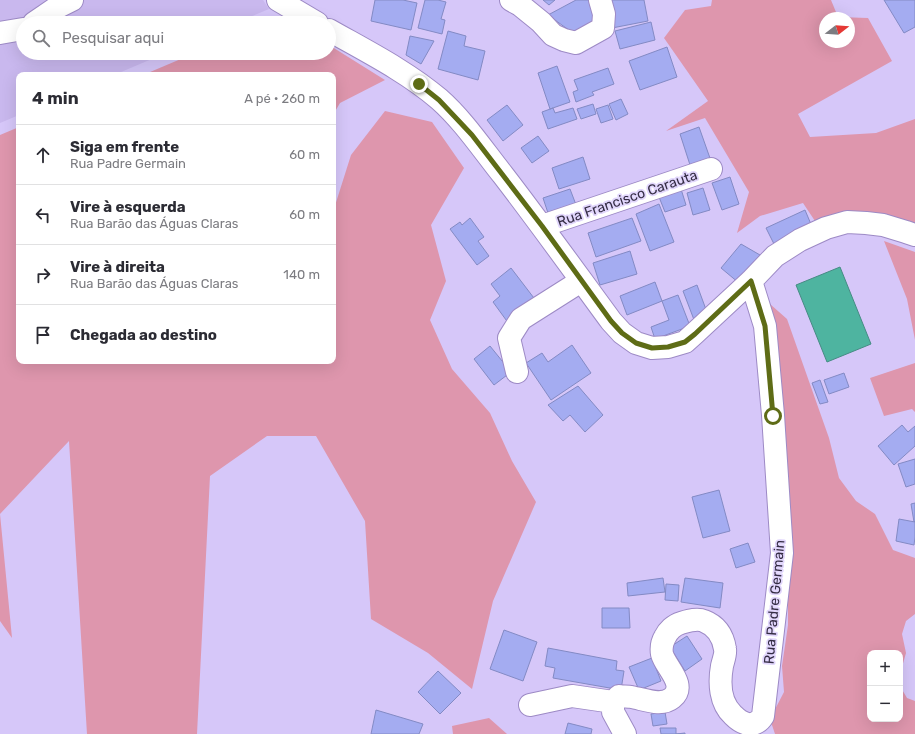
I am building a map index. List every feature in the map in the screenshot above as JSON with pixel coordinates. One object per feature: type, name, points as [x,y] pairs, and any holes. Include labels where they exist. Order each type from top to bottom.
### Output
[{"type":"street","points":[[44,16],[72,0]]},
{"type":"street","points":[[278,0],[306,16]]},
{"type":"street","points":[[511,0],[520,5],[541,22],[553,35],[576,43],[603,28],[604,14],[600,0]]},
{"type":"street","points":[[0,34],[16,31]]},
{"type":"street","points":[[336,34],[399,70],[439,100],[472,135],[542,226],[611,321],[622,333],[636,343],[652,348],[668,347],[685,342],[751,281],[775,256],[800,240],[826,228],[847,222],[866,223],[883,225],[915,235]]},
{"type":"street","name":"Rua Francisco Carauta","points":[[542,226],[712,169]]},
{"type":"street","points":[[516,372],[509,338],[521,319],[581,281]]},
{"type":"street","name":"Rua Padre Germain","points":[[613,702],[619,696],[657,702],[666,701],[672,698],[678,689],[674,675],[662,655],[662,642],[668,632],[678,624],[695,620],[703,620],[715,626],[721,635],[726,650],[720,684],[722,698],[728,710],[739,720],[748,724],[756,724],[763,716],[782,553],[773,416],[765,326],[751,281]]},
{"type":"street","points":[[530,705],[572,696],[613,702],[613,712],[625,734]]},
{"type":"shaded area","points":[[0,0],[263,0],[269,9],[252,16],[16,16],[16,60],[149,60],[121,72],[16,72],[16,116],[0,123]]},
{"type":"shaded area","points":[[712,0],[831,0],[836,12],[819,12],[819,48],[855,48],[855,18],[868,18],[892,61],[798,114],[810,137],[876,133],[915,119],[915,227],[817,224],[803,203],[760,216],[737,233],[749,192],[705,118],[666,131],[708,101],[664,38],[685,10],[711,6]]},
{"type":"shaded area","points":[[336,49],[385,80],[340,103],[336,110],[336,72],[150,72],[178,60],[336,60]]},
{"type":"shaded area","points":[[385,111],[432,122],[464,168],[431,225],[446,281],[430,320],[452,369],[490,413],[512,461],[536,502],[493,601],[472,689],[428,653],[371,619],[365,521],[316,436],[267,436],[210,476],[197,734],[87,734],[69,441],[0,514],[0,135],[16,128],[16,364],[336,364],[336,202],[351,155]]},
{"type":"shaded area","points":[[884,241],[915,252],[915,340],[907,299]]},
{"type":"shaded area","points":[[840,267],[871,344],[827,362],[796,285]]},
{"type":"shaded area","points":[[770,304],[787,319],[829,438],[839,478],[856,501],[875,514],[893,550],[915,558],[915,614],[906,621],[902,634],[906,653],[903,664],[903,650],[867,650],[867,722],[903,722],[903,691],[907,698],[915,701],[915,734],[775,734],[770,719],[784,692],[782,666],[788,625],[788,575]]},
{"type":"shaded area","points":[[915,363],[915,412],[912,409],[884,416],[870,378]]},
{"type":"shaded area","points":[[0,514],[12,638],[0,621]]},
{"type":"shaded area","points":[[489,718],[507,734],[453,734],[452,726]]},
{"type":"building","points":[[375,0],[403,0],[417,3],[411,30],[371,21]]},
{"type":"building","points":[[425,0],[438,0],[446,2],[441,19],[445,20],[442,34],[418,28]]},
{"type":"building","points":[[543,0],[555,0],[549,5]]},
{"type":"building","points":[[576,0],[591,0],[597,20],[573,33],[548,15]]},
{"type":"building","points":[[644,0],[648,21],[612,28],[607,1]]},
{"type":"building","points":[[884,0],[915,0],[915,27],[904,33]]},
{"type":"building","points":[[651,22],[655,40],[620,49],[615,31]]},
{"type":"building","points":[[448,31],[466,36],[464,46],[485,51],[478,80],[438,69]]},
{"type":"building","points":[[410,36],[434,41],[421,64],[406,55]]},
{"type":"building","points":[[667,47],[677,77],[640,90],[629,61]]},
{"type":"building","points":[[557,66],[570,102],[550,109],[538,73]]},
{"type":"building","points":[[608,68],[614,84],[592,92],[594,95],[576,102],[573,92],[578,90],[574,80]]},
{"type":"building","points":[[621,99],[628,114],[616,120],[609,104]]},
{"type":"building","points":[[593,104],[596,114],[581,119],[577,109]]},
{"type":"building","points":[[507,105],[523,125],[503,141],[487,120]]},
{"type":"building","points":[[608,105],[613,119],[601,123],[596,109]]},
{"type":"building","points":[[553,108],[555,113],[573,108],[577,119],[548,129],[542,112]]},
{"type":"building","points":[[699,127],[711,161],[691,168],[680,134]]},
{"type":"building","points":[[538,136],[549,151],[532,163],[521,148]]},
{"type":"building","points":[[583,157],[590,179],[559,189],[552,168]]},
{"type":"building","points":[[730,177],[739,204],[722,210],[712,183]]},
{"type":"building","points":[[703,188],[710,210],[693,215],[687,193]]},
{"type":"building","points":[[570,189],[578,210],[550,219],[543,198]]},
{"type":"building","points":[[681,189],[686,205],[665,212],[659,197]]},
{"type":"building","points":[[659,204],[674,242],[650,251],[636,214]]},
{"type":"building","points":[[805,210],[813,229],[775,246],[766,228]]},
{"type":"building","points":[[470,218],[484,237],[478,241],[489,256],[477,265],[450,229],[460,222],[462,225]]},
{"type":"building","points":[[632,218],[641,241],[596,257],[588,233]]},
{"type":"building","points":[[741,244],[760,255],[739,283],[721,268]]},
{"type":"building","points":[[630,251],[637,274],[600,285],[593,263]]},
{"type":"building","points":[[511,268],[537,302],[509,324],[493,302],[500,296],[491,284]]},
{"type":"building","points":[[655,282],[662,301],[627,315],[620,296]]},
{"type":"building","points":[[697,285],[708,315],[696,325],[683,291]]},
{"type":"building","points":[[678,295],[690,326],[655,339],[651,327],[669,320],[662,301]]},
{"type":"building","points":[[572,345],[591,373],[551,400],[526,363],[542,353],[548,362]]},
{"type":"building","points":[[490,346],[511,372],[494,385],[474,359]]},
{"type":"building","points":[[844,373],[849,387],[829,394],[824,380]]},
{"type":"building","points":[[820,380],[828,402],[820,404],[812,383]]},
{"type":"building","points":[[578,386],[603,415],[585,432],[570,415],[563,421],[548,405]]},
{"type":"building","points":[[902,425],[908,432],[915,426],[915,446],[894,465],[878,446]]},
{"type":"building","points":[[915,459],[915,484],[906,487],[898,464]]},
{"type":"building","points":[[719,490],[730,531],[703,538],[692,497]]},
{"type":"building","points":[[915,503],[915,521],[914,522],[911,504]]},
{"type":"building","points":[[899,519],[915,522],[914,545],[896,541]]},
{"type":"building","points":[[748,543],[755,562],[736,568],[730,549]]},
{"type":"building","points":[[663,578],[665,592],[628,596],[627,583]]},
{"type":"building","points":[[685,578],[723,583],[720,608],[681,602]]},
{"type":"building","points":[[666,584],[679,585],[678,601],[665,600]]},
{"type":"building","points":[[602,608],[629,608],[630,628],[602,628]]},
{"type":"building","points":[[504,630],[537,642],[523,681],[490,669]]},
{"type":"building","points":[[687,636],[702,659],[685,671],[670,647]]},
{"type":"building","points":[[548,648],[617,661],[616,670],[624,671],[621,690],[553,678],[555,668],[545,666]]},
{"type":"building","points":[[652,658],[661,681],[639,690],[629,667]]},
{"type":"building","points":[[438,671],[461,693],[440,714],[418,692]]},
{"type":"building","points":[[376,710],[423,724],[419,734],[371,734]]},
{"type":"building","points":[[665,712],[667,724],[653,726],[651,714]]},
{"type":"building","points":[[568,723],[592,729],[591,734],[565,734]]},
{"type":"building","points":[[660,728],[676,728],[676,734],[661,734]]},
{"type":"route","points":[[419,84],[439,100],[472,135],[542,226],[611,321],[622,333],[636,343],[652,348],[668,347],[685,342],[751,281],[765,326],[773,416]]}]
